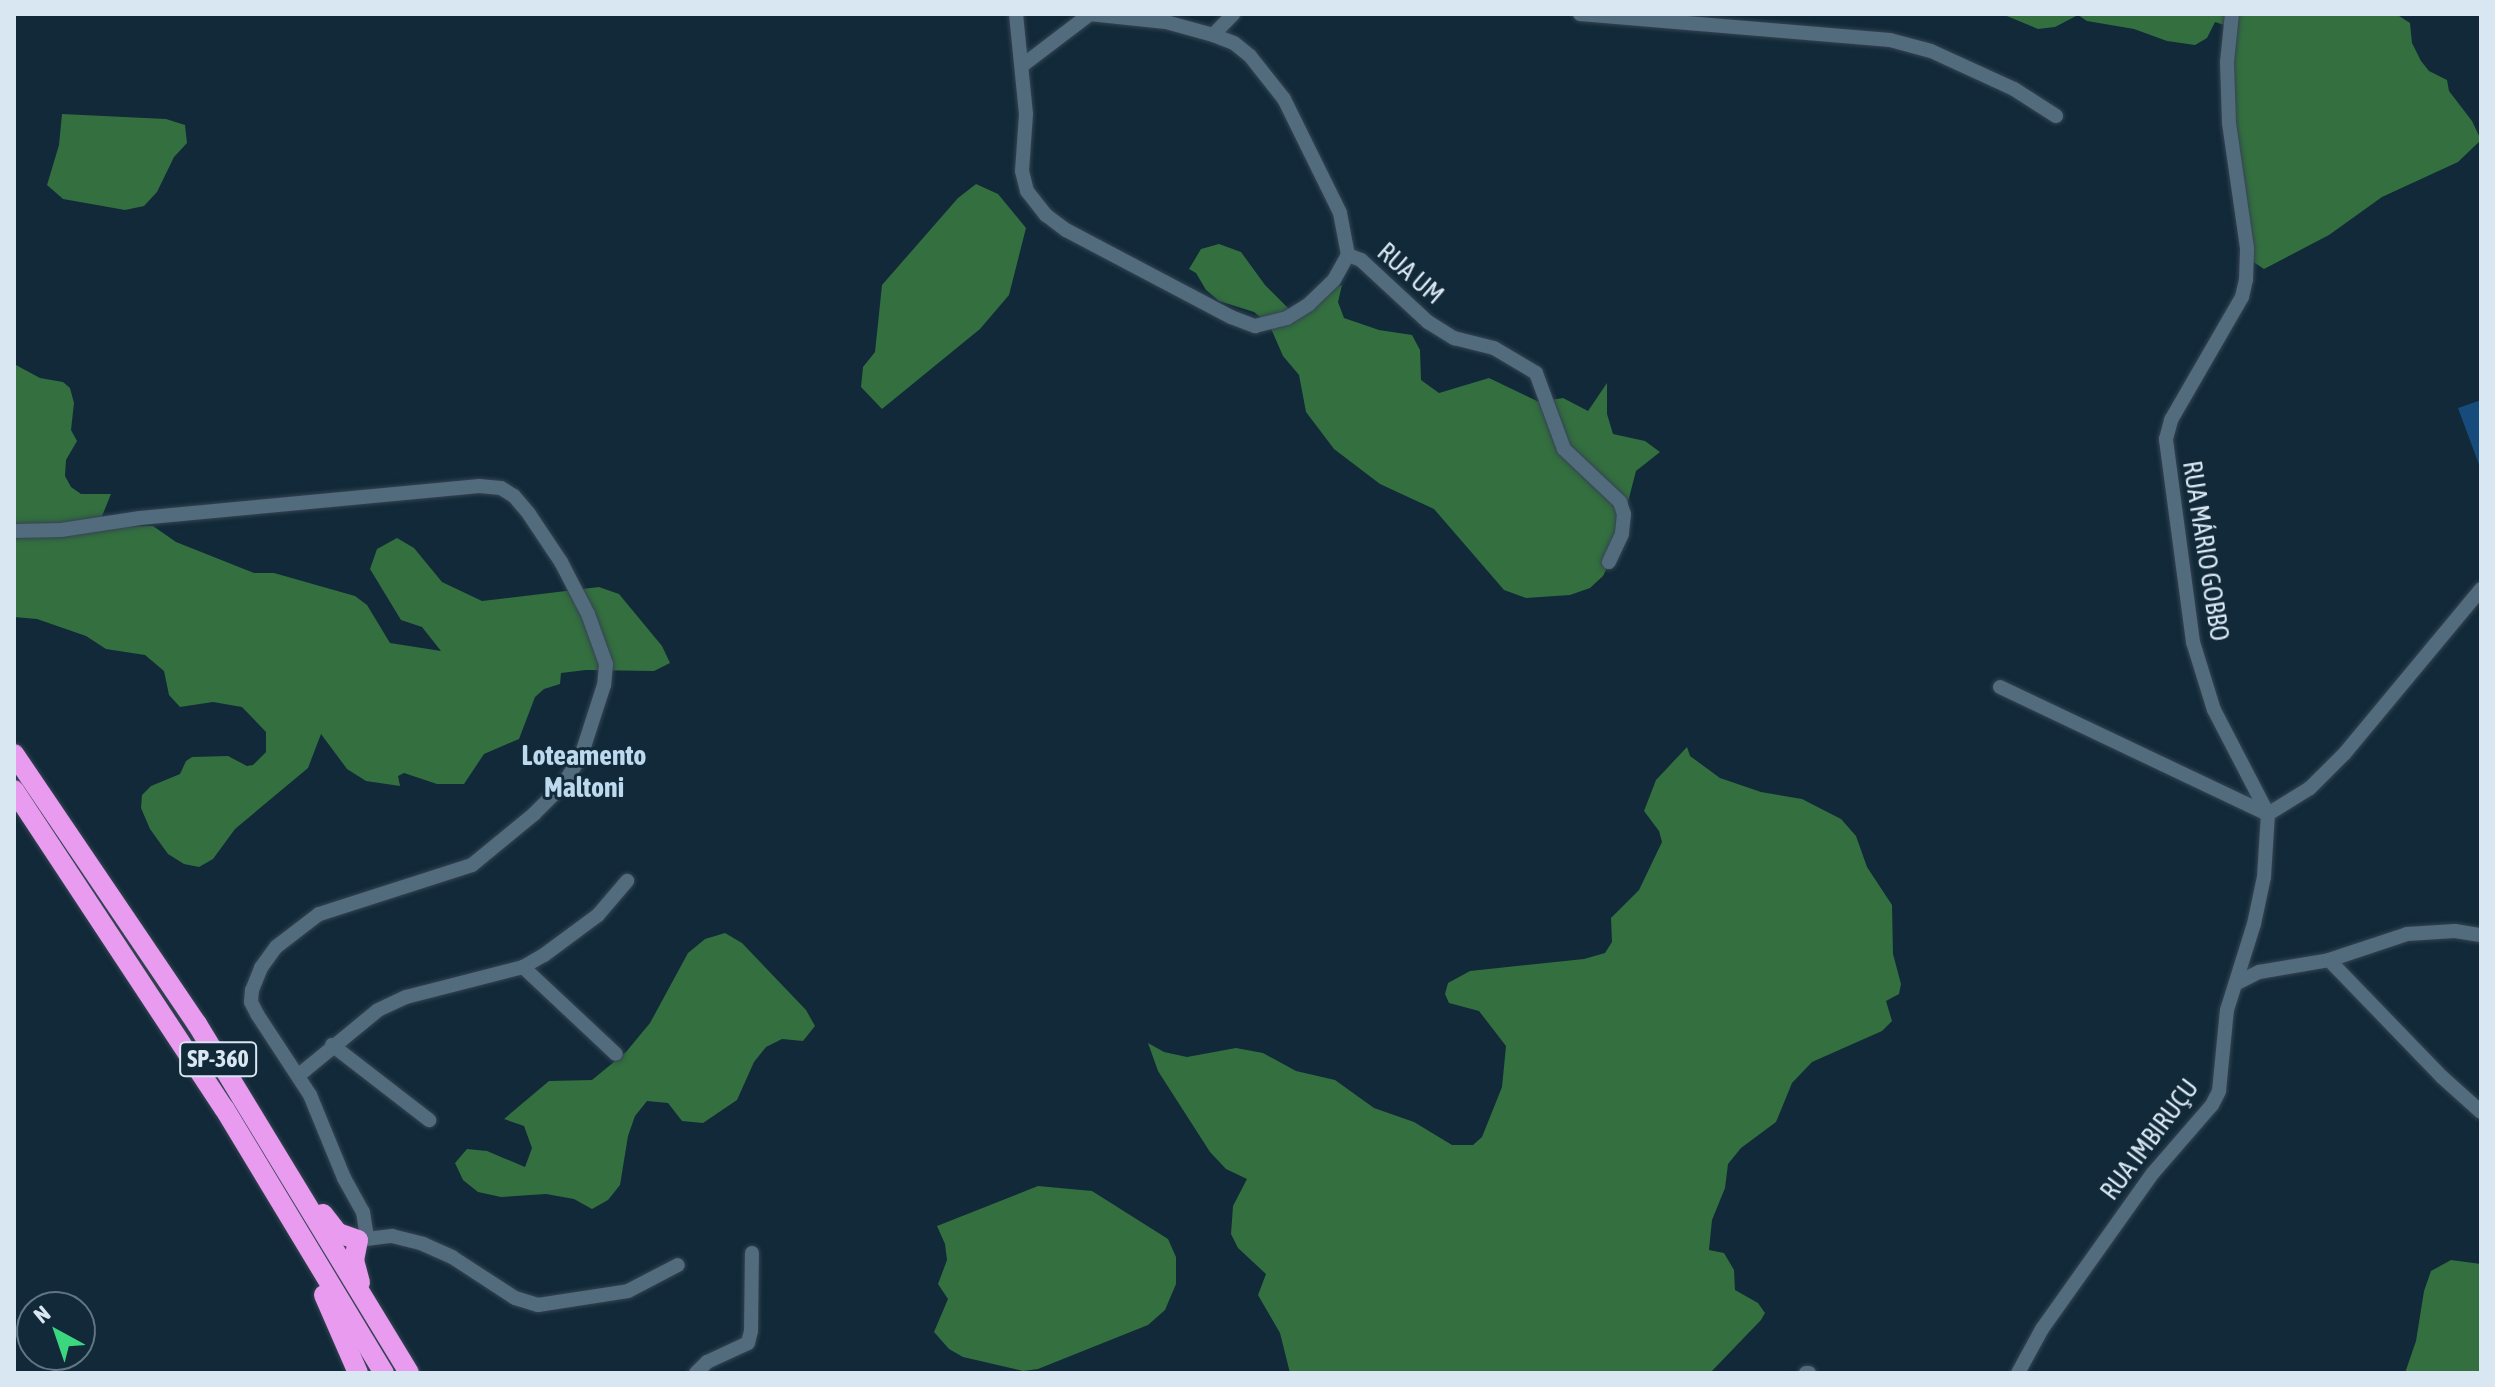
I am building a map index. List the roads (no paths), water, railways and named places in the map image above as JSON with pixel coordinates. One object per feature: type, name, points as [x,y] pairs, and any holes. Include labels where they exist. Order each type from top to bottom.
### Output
[{"type":"highway","name":"SP-360","points":[[14,754],[197,1024],[409,1373]]},
{"type":"highway","name":"SP-360","points":[[14,790],[224,1108],[384,1373]]},
{"type":"highway","points":[[296,1185],[335,1230],[362,1239],[354,1260],[365,1304]]},
{"type":"highway","points":[[306,1246],[358,1373]]},
{"type":"street","name":"RUA UM","points":[[1016,14],[1026,114],[1022,171],[1027,191],[1046,215],[1066,230],[1231,317],[1255,326],[1287,318],[1309,304],[1334,280],[1348,255],[1376,271],[1428,322],[1454,338],[1494,348],[1536,373],[1564,449],[1620,502],[1624,514],[1622,534],[1609,562]]},
{"type":"street","points":[[1023,65],[1089,14],[1166,22],[1234,43],[1250,56],[1284,99],[1340,213],[1348,255]]},
{"type":"street","points":[[1213,35],[1233,14]]},
{"type":"street","points":[[1580,14],[1890,40],[1931,51],[2014,89],[2056,116]]},
{"type":"street","name":"RUA MÁRIO GOBBO","points":[[2232,14],[2227,62],[2229,123],[2247,248],[2246,280],[2237,308],[2171,420],[2166,439],[2193,642],[2214,710],[2268,814]]},
{"type":"street","points":[[14,531],[61,530],[140,518],[479,486],[501,488],[514,496],[561,562],[601,643],[606,664],[596,715],[581,756],[562,786],[534,814],[472,865],[319,914],[276,947],[261,968],[251,1002],[299,1075],[363,1212],[362,1239],[392,1236],[423,1244],[452,1257],[515,1298],[538,1305],[628,1291],[678,1265]]},
{"type":"street","points":[[2000,687],[2268,814],[2288,805],[2310,788],[2345,753],[2481,589]]},
{"type":"street","name":"RUA IMBIRUÇU","points":[[2018,1373],[2042,1329],[2144,1186],[2212,1105],[2219,1091],[2227,1010],[2264,877],[2268,814]]},
{"type":"street","points":[[299,1075],[368,1017],[406,997],[523,967],[570,939],[598,915],[627,881]]},
{"type":"street","points":[[2237,983],[2259,972],[2329,960],[2407,934],[2455,931],[2481,935]]},
{"type":"street","points":[[2329,960],[2442,1077],[2481,1112]]},
{"type":"street","points":[[523,967],[616,1054]]},
{"type":"street","points":[[332,1045],[429,1120]]},
{"type":"street","points":[[696,1373],[707,1362],[748,1343],[751,1331],[752,1253]]},
{"type":"water","points":[[2481,400],[2481,470],[2458,408]]},
{"type":"district","name":"Loteamento Maltoni","points":[[584,771]]}]
